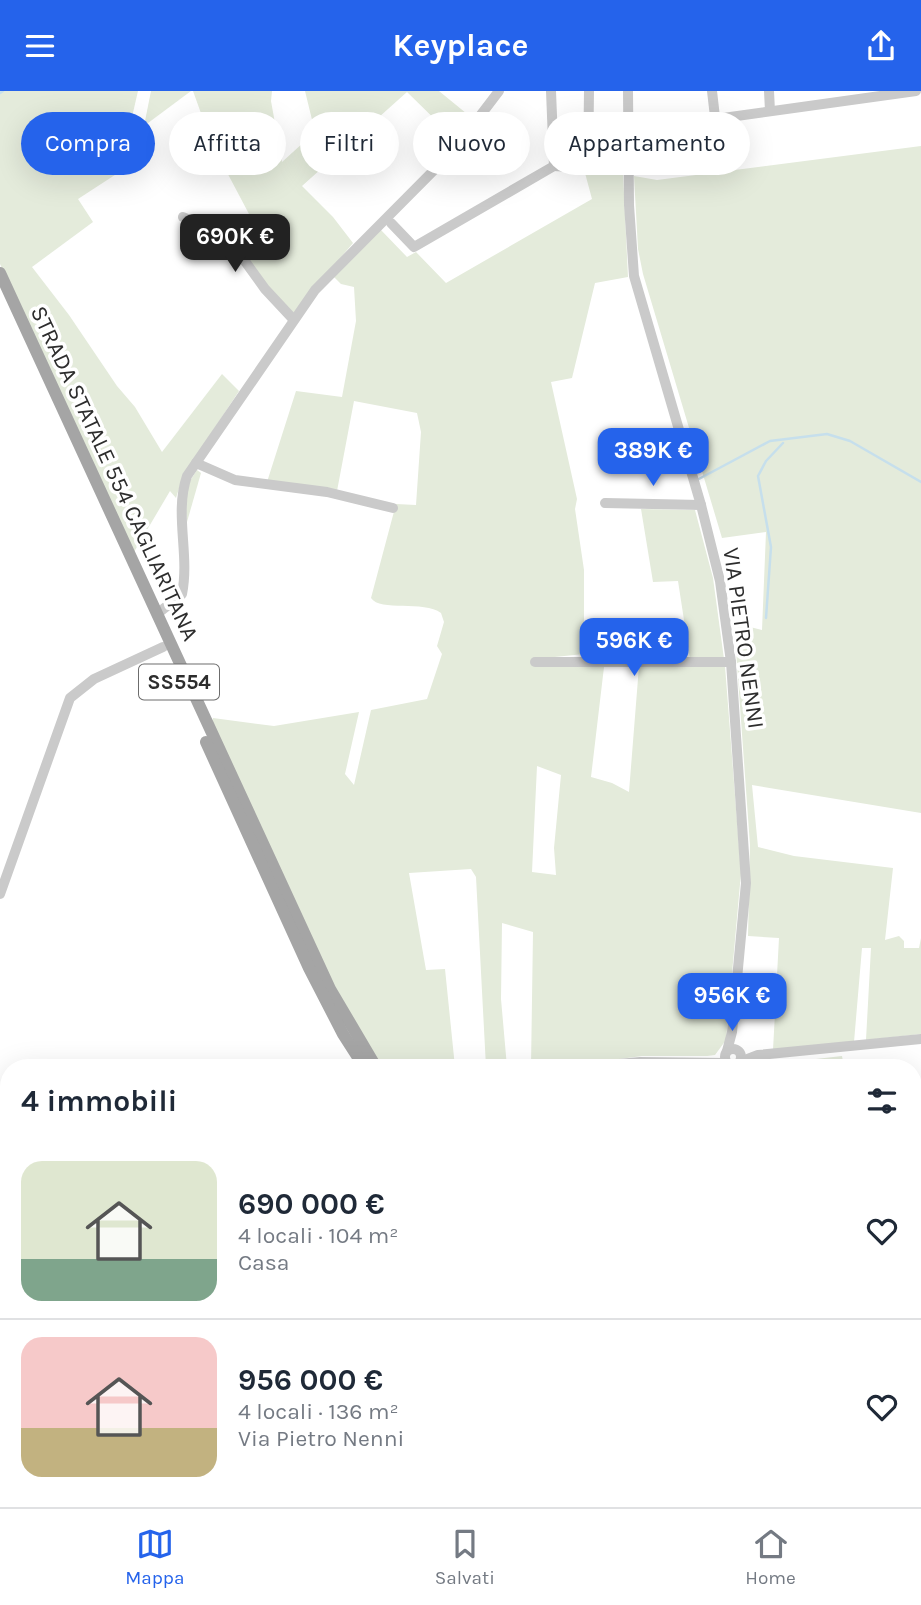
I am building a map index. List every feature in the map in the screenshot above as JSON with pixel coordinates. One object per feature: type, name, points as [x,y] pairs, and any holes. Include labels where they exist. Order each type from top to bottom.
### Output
[{"type":"main road","name":"STRADA STATALE 554 CAGLIARITANA","points":[[0,273],[330,989],[371,1059]]},
{"type":"main road","name":"STRADA STATALE 554 CAGLIARITANA","points":[[0,293],[309,968],[343,1034],[360,1059]]},
{"type":"street","points":[[157,614],[182,594],[182,490],[196,463],[293,319],[322,281],[454,149],[499,91]]},
{"type":"street","points":[[551,91],[552,112]]},
{"type":"street","points":[[589,91],[589,112]]},
{"type":"street","name":"VIA PIETRO NENNI","points":[[628,91],[629,112]]},
{"type":"street","points":[[712,91],[714,112]]},
{"type":"street","points":[[769,91],[770,111]]},
{"type":"street","points":[[750,113],[916,91]]},
{"type":"street","points":[[391,223],[414,247],[544,172]]},
{"type":"street","name":"VIA PIETRO NENNI","points":[[629,175],[634,276],[701,505],[720,581],[731,662],[746,883],[732,1032],[732,1059]]},
{"type":"street","points":[[183,217],[226,235],[265,289],[293,319]]},
{"type":"street","points":[[196,463],[235,479],[327,492],[393,507]]},
{"type":"street","points":[[605,503],[701,505]]},
{"type":"street","points":[[0,894],[70,698],[94,679],[163,647]]},
{"type":"street","points":[[535,662],[731,662]]},
{"type":"street","points":[[737,1059],[921,1039]]},
{"type":"green space","points":[[0,91],[138,91],[133,112],[21,112],[21,175],[115,175],[78,199],[93,222],[32,267],[135,407],[162,452],[222,374],[239,391],[183,476],[176,498],[170,491],[134,552],[0,264]]},
{"type":"green space","points":[[151,91],[191,91],[155,118],[155,112],[147,112]]},
{"type":"green space","points":[[193,91],[272,91],[273,112],[201,112]]},
{"type":"green space","points":[[305,91],[439,91],[465,112],[427,112],[407,92],[385,112],[310,112]]},
{"type":"green space","points":[[300,146],[300,175],[314,175],[302,186],[333,217],[353,243],[293,314],[289,314],[228,233],[249,214],[228,175],[286,175],[286,158]]},
{"type":"green space","points":[[921,146],[921,813],[752,785],[758,847],[794,856],[893,868],[885,940],[899,936],[904,941],[904,948],[919,948],[921,938],[921,1034],[866,1040],[871,948],[862,948],[854,1042],[773,1050],[779,938],[748,936],[750,845],[734,623],[762,630],[766,532],[722,538],[643,274],[638,249],[634,176],[657,180],[696,175],[750,175],[750,168]]},
{"type":"green space","points":[[586,175],[623,175],[628,277],[595,283],[572,378],[551,382],[577,499],[575,509],[584,570],[584,654],[535,659],[604,667],[591,777],[612,783],[629,792],[639,666],[725,666],[741,873],[726,1040],[715,1055],[531,1059],[533,932],[502,923],[501,999],[506,1059],[486,1059],[476,877],[471,869],[409,873],[426,970],[445,969],[454,1059],[376,1059],[351,1022],[212,722],[213,718],[274,726],[359,712],[345,774],[354,785],[371,710],[427,699],[442,654],[437,646],[444,622],[441,613],[424,607],[383,604],[371,598],[396,504],[416,505],[421,432],[417,413],[354,401],[337,491],[267,482],[296,391],[342,397],[356,321],[354,287],[341,284],[332,275],[380,229],[407,257],[416,252],[446,283],[592,199]],"holes":[[[537,766],[561,775],[554,848],[556,875],[532,872]]]},
{"type":"green space","points":[[197,470],[201,473],[187,522],[184,490]]},
{"type":"green space","points":[[641,509],[695,510],[713,578],[724,659],[690,659],[678,581],[653,582]]},
{"type":"green space","points":[[842,1056],[843,1059],[816,1059]]},
{"type":"waterway","points":[[697,480],[770,441],[827,434],[850,441],[921,482]]},
{"type":"waterway","points":[[766,618],[771,547],[758,476],[766,461],[783,443]]}]
